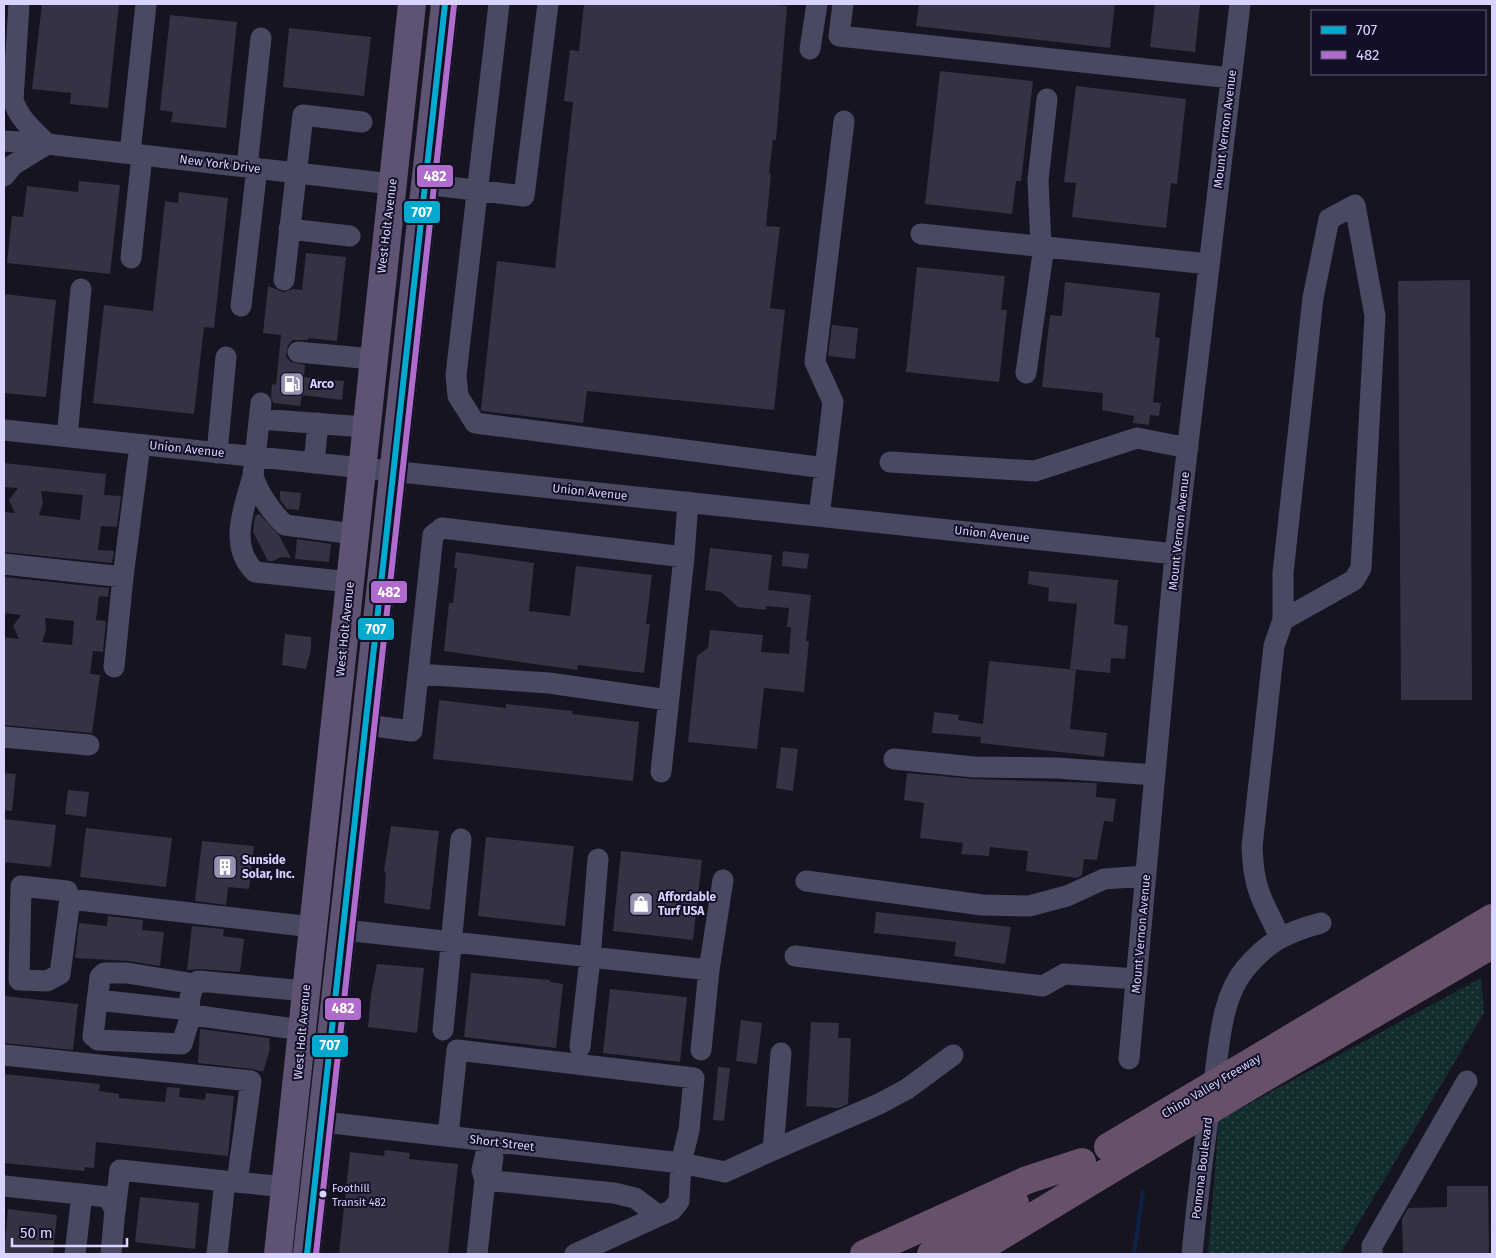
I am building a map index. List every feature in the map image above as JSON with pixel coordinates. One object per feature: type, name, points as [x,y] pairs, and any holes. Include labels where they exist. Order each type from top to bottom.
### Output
[{"type":"highway","name":"Chino Valley Freeway","points":[[1256,1071],[1492,918]]},
{"type":"highway","name":"Chino Valley Freeway","points":[[931,1254],[1256,1071],[1460,964],[1492,945]]},
{"type":"highway","name":"Chino Valley Freeway","points":[[971,1254],[1098,1160]]},
{"type":"highway","points":[[864,1254],[1027,1180],[1098,1160]]},
{"type":"main road","name":"West Holt Avenue","points":[[278,1254],[350,582],[364,427],[412,4]]},
{"type":"main road","points":[[307,1254],[445,4]]},
{"type":"main road","points":[[312,927],[322,935],[326,951],[316,1034],[328,1073]]},
{"type":"street","points":[[4,176],[13,165],[47,144],[21,117],[13,100],[19,4]]},
{"type":"street","points":[[131,258],[146,4]]},
{"type":"street","points":[[499,4],[456,375],[458,396],[475,423],[825,468]]},
{"type":"street","points":[[425,184],[524,196],[548,4]]},
{"type":"street","points":[[810,49],[816,4]]},
{"type":"street","points":[[843,4],[839,36],[1231,78]]},
{"type":"street","name":"Mount Vernon Avenue","points":[[1129,1059],[1176,554],[1240,4]]},
{"type":"street","points":[[241,306],[261,38]]},
{"type":"street","points":[[1026,373],[1042,246],[1038,180],[1047,99]]},
{"type":"street","points":[[284,280],[303,115],[362,122]]},
{"type":"street","points":[[819,516],[832,402],[815,362],[844,121]]},
{"type":"street","name":"New York Drive","points":[[4,141],[47,144],[392,184]]},
{"type":"street","points":[[1280,937],[1274,920],[1260,896],[1253,868],[1252,847],[1274,646],[1283,620],[1283,573],[1313,298],[1329,219],[1355,205],[1375,316],[1361,568],[1354,580],[1283,620]]},
{"type":"street","points":[[289,229],[350,236]]},
{"type":"street","points":[[921,234],[1209,264]]},
{"type":"street","points":[[67,437],[81,289]]},
{"type":"street","points":[[298,352],[372,359]]},
{"type":"street","points":[[217,453],[226,357]]},
{"type":"street","points":[[350,582],[255,572],[247,564],[240,551],[240,532],[254,466],[260,411],[318,423],[364,427]]},
{"type":"street","points":[[314,463],[318,423]]},
{"type":"street","name":"Union Avenue","points":[[4,430],[217,453],[254,466],[314,463],[1176,554]]},
{"type":"street","points":[[890,462],[1035,472],[1136,438],[1188,448]]},
{"type":"street","points":[[114,667],[123,577],[140,445]]},
{"type":"street","points":[[254,466],[256,486],[278,519],[285,524],[354,534]]},
{"type":"street","points":[[661,772],[688,502]]},
{"type":"street","points":[[366,725],[412,731],[433,535],[442,528],[684,557]]},
{"type":"street","points":[[4,564],[123,577]]},
{"type":"street","points":[[418,674],[549,683],[668,700]]},
{"type":"street","points":[[4,737],[89,745]]},
{"type":"street","points":[[894,759],[974,767],[1057,768],[1155,775]]},
{"type":"street","points":[[442,1030],[461,839]]},
{"type":"street","points":[[580,1047],[598,859]]},
{"type":"street","points":[[806,881],[982,906],[1029,906],[1066,896],[1104,879],[1146,876]]},
{"type":"street","points":[[701,1050],[709,970],[723,880]]},
{"type":"street","points":[[21,886],[66,891],[70,899],[60,974],[47,981],[19,980],[21,886]]},
{"type":"street","points":[[70,899],[312,927]]},
{"type":"street","name":"Pomona Boulevard","points":[[1192,1254],[1204,1141],[1226,1012],[1235,984],[1245,969],[1280,937],[1291,931],[1320,923]]},
{"type":"street","points":[[344,930],[709,970]]},
{"type":"street","points":[[795,956],[1043,986],[1064,974],[1136,979]]},
{"type":"street","points":[[195,984],[191,992],[190,1012],[184,1042],[180,1045],[98,1040],[93,1036],[100,977],[108,972],[127,973],[195,984],[203,982],[306,991]]},
{"type":"street","points":[[97,1000],[190,1012],[302,1030]]},
{"type":"street","points":[[448,1136],[457,1050],[694,1078],[689,1130],[681,1163],[679,1201],[672,1210],[575,1254]]},
{"type":"street","points":[[773,1150],[781,1053]]},
{"type":"street","points":[[4,1055],[251,1081],[218,1254]]},
{"type":"street","name":"Short Street","points":[[323,1122],[448,1136],[488,1145],[681,1163],[725,1172],[879,1104],[908,1089],[952,1055]]},
{"type":"street","points":[[1372,1254],[1372,1246],[1467,1082]]},
{"type":"street","points":[[477,1254],[485,1180],[482,1170],[488,1145]]},
{"type":"street","points":[[111,1254],[120,1170],[286,1187]]},
{"type":"street","points":[[485,1180],[614,1193],[635,1198],[659,1216]]},
{"type":"street","points":[[4,1186],[108,1197],[115,1212]]},
{"type":"street","points":[[74,1254],[82,1194]]},
{"type":"green space","points":[[1481,978],[1484,1013],[1340,1254],[1208,1254],[1219,1120]]},
{"type":"building","points":[[42,4],[119,4],[108,108],[70,104],[71,93],[32,89]]},
{"type":"building","points":[[584,4],[762,4],[787,6],[776,140],[773,140],[769,173],[771,174],[766,226],[780,227],[770,308],[785,310],[774,410],[587,391],[583,423],[482,411],[481,409],[497,261],[555,268],[573,102],[564,101],[570,50],[579,51]]},
{"type":"building","points":[[919,4],[1115,4],[1110,48],[916,26]]},
{"type":"building","points":[[1155,4],[1200,4],[1195,52],[1150,47]]},
{"type":"building","points":[[170,15],[237,22],[226,128],[171,122],[173,112],[160,110]]},
{"type":"building","points":[[289,28],[371,37],[364,96],[283,87]]},
{"type":"building","points":[[940,71],[1033,81],[1021,181],[1016,181],[1012,214],[925,204]]},
{"type":"building","points":[[1076,86],[1186,99],[1177,184],[1171,183],[1166,228],[1072,217],[1076,183],[1064,182]]},
{"type":"building","points":[[79,181],[120,185],[110,274],[7,263],[12,216],[23,217],[27,186],[78,192]]},
{"type":"building","points":[[179,192],[228,198],[214,328],[204,327],[194,414],[93,403],[104,305],[153,311],[165,201],[178,203]]},
{"type":"building","points":[[306,253],[346,257],[337,341],[308,338],[308,340],[293,340],[288,345],[286,357],[291,362],[305,365],[304,377],[344,381],[342,400],[302,395],[300,406],[273,403],[271,396],[272,384],[276,385],[281,335],[263,333],[268,286],[283,292],[293,289],[302,290]]},
{"type":"building","points":[[917,267],[1005,276],[1001,310],[1007,310],[999,382],[906,372]]},
{"type":"building","points":[[1470,280],[1472,700],[1401,700],[1398,281]]},
{"type":"building","points":[[1065,282],[1160,293],[1155,337],[1160,338],[1153,402],[1161,403],[1159,416],[1150,415],[1149,425],[1133,423],[1134,416],[1102,410],[1103,393],[1042,387],[1050,315],[1062,316]]},
{"type":"building","points":[[4,294],[56,300],[46,397],[4,393]]},
{"type":"building","points":[[832,325],[858,328],[855,359],[828,356]]},
{"type":"building","points":[[4,463],[106,474],[104,495],[121,496],[117,527],[101,526],[98,550],[114,551],[112,563],[4,552],[4,512],[15,513],[9,500],[18,488],[4,487]],"holes":[[[41,491],[83,495],[80,520],[39,515],[43,503]]]},
{"type":"building","points":[[280,491],[301,493],[299,510],[287,509],[280,500]]},
{"type":"building","points":[[259,514],[279,535],[291,558],[281,557],[268,561],[253,532],[255,516]]},
{"type":"building","points":[[297,539],[331,544],[329,562],[295,559]]},
{"type":"building","points":[[710,548],[772,555],[768,590],[811,595],[806,641],[809,641],[804,692],[764,688],[757,749],[688,742],[697,656],[708,648],[710,630],[763,635],[761,652],[789,654],[791,627],[787,627],[789,608],[766,606],[766,610],[738,607],[721,592],[705,590]]},
{"type":"building","points":[[783,551],[809,554],[807,569],[782,566]]},
{"type":"building","points":[[456,552],[534,563],[529,611],[570,616],[576,566],[652,575],[646,624],[650,624],[644,673],[578,665],[577,670],[444,651],[449,603],[453,603],[457,568],[454,568]]},
{"type":"building","points":[[1029,571],[1118,580],[1114,624],[1128,626],[1125,659],[1111,658],[1110,673],[1070,669],[1077,604],[1048,601],[1049,588],[1028,584]]},
{"type":"building","points":[[4,577],[109,588],[108,597],[99,596],[96,620],[106,621],[103,652],[93,651],[90,674],[100,675],[92,733],[4,725],[4,637],[19,639],[13,626],[21,615],[4,613]],"holes":[[[45,618],[74,621],[72,645],[42,642],[46,630]]]},
{"type":"building","points":[[285,634],[311,637],[311,650],[306,669],[282,665]]},
{"type":"building","points":[[989,661],[1076,670],[1070,729],[1107,733],[1104,757],[980,743],[981,737],[932,733],[934,712],[959,715],[958,720],[983,724]]},
{"type":"building","points":[[439,700],[506,708],[506,704],[573,711],[572,714],[639,722],[633,781],[433,759]]},
{"type":"building","points":[[781,747],[798,749],[793,791],[776,788]]},
{"type":"building","points":[[4,773],[16,774],[12,811],[4,810]]},
{"type":"building","points":[[907,773],[973,779],[1097,783],[1096,797],[1116,799],[1113,822],[1104,821],[1097,860],[1084,859],[1082,875],[1077,878],[1026,871],[1028,851],[990,847],[989,856],[961,854],[963,843],[920,838],[924,803],[904,800]]},
{"type":"building","points":[[68,790],[89,792],[86,817],[65,814]]},
{"type":"building","points":[[4,819],[56,825],[51,867],[4,862]]},
{"type":"building","points":[[391,826],[439,831],[430,910],[384,903],[386,872],[384,871]]},
{"type":"building","points":[[86,828],[172,838],[166,887],[80,877]]},
{"type":"building","points":[[486,837],[574,846],[565,926],[478,916]]},
{"type":"building","name":"Sunside Solar, Inc.","points":[[202,841],[254,846],[249,889],[228,887],[226,905],[195,901]]},
{"type":"building","points":[[621,851],[702,860],[693,940],[613,931]]},
{"type":"building","points":[[876,912],[1011,927],[1005,964],[954,956],[956,942],[874,933]]},
{"type":"building","points":[[108,916],[143,920],[142,930],[164,932],[160,966],[129,961],[75,958],[79,923],[107,926]]},
{"type":"building","points":[[192,926],[224,929],[223,936],[244,939],[240,972],[187,970]]},
{"type":"building","points":[[377,964],[424,968],[417,1033],[368,1027],[371,994]]},
{"type":"building","points":[[471,973],[550,980],[550,982],[563,984],[556,1048],[464,1037]]},
{"type":"building","points":[[610,989],[687,997],[680,1062],[603,1053]]},
{"type":"building","points":[[4,996],[78,1004],[73,1050],[4,1043]]},
{"type":"building","points":[[741,1020],[762,1023],[757,1064],[736,1061]]},
{"type":"building","points":[[811,1022],[839,1023],[838,1038],[851,1038],[848,1104],[839,1108],[806,1106]]},
{"type":"building","points":[[200,1029],[269,1038],[270,1049],[263,1072],[198,1063]]},
{"type":"building","points":[[718,1067],[730,1068],[724,1121],[713,1120]]},
{"type":"building","points":[[4,1074],[100,1084],[99,1091],[119,1094],[119,1098],[165,1102],[167,1087],[180,1088],[179,1097],[205,1100],[206,1093],[234,1096],[228,1156],[96,1142],[94,1168],[85,1167],[84,1171],[4,1163]]},
{"type":"building","points":[[385,1150],[410,1153],[409,1159],[458,1164],[448,1254],[339,1254],[350,1152],[384,1156]]},
{"type":"building","points":[[1447,1186],[1488,1186],[1489,1254],[1403,1254],[1402,1219],[1408,1208],[1447,1207]]},
{"type":"building","points":[[140,1197],[199,1203],[195,1249],[135,1242]]},
{"type":"building","points":[[8,1209],[57,1215],[53,1254],[4,1254]]},
{"type":"waterway","points":[[1134,1254],[1143,1192]]},
{"type":"transit line","name":"707","points":[[307,1254],[445,4]]},
{"type":"transit line","name":"482","points":[[316,1254],[454,5]]},
{"type":"place","name":"Arco","points":[[292,384]]},
{"type":"place","name":"Sunside Solar, Inc.","points":[[225,867]]},
{"type":"place","name":"Affordable Turf USA","points":[[641,904]]},
{"type":"place","name":"Foothill Transit 482","points":[[323,1194]]}]
